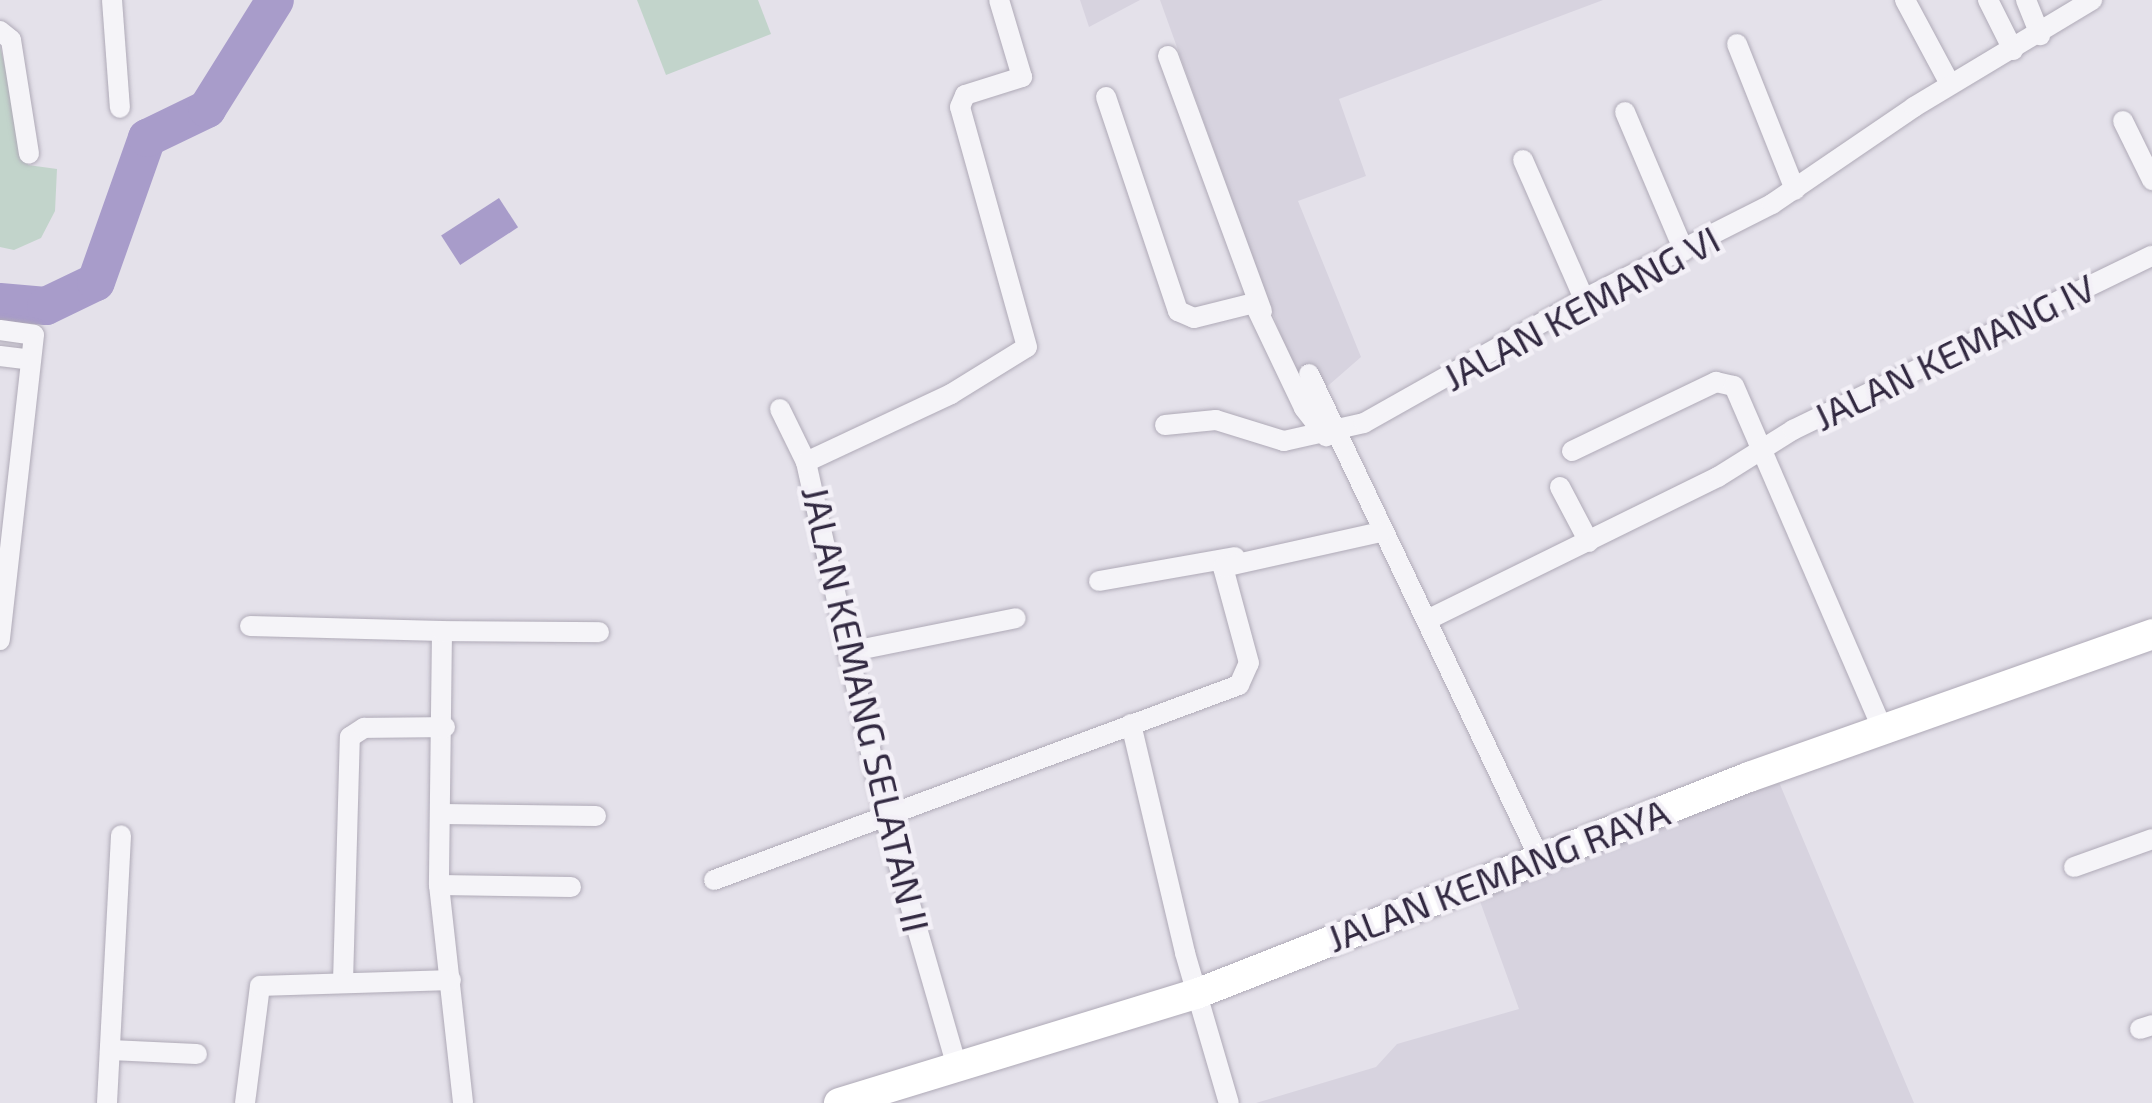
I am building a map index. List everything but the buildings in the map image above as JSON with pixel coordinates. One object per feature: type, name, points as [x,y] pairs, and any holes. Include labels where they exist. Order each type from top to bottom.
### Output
[{"type":"street","points":[[112,0],[120,108]]},
{"type":"street","name":"JALAN KEMANG SELATAN II","points":[[957,1067],[886,821],[806,462],[951,394],[1027,347],[960,106],[965,96],[1022,77],[1000,0]]},
{"type":"street","points":[[1905,0],[1950,84]]},
{"type":"street","points":[[1988,0],[2013,50]]},
{"type":"street","points":[[2026,0],[2040,35]]},
{"type":"street","name":"JALAN KEMANG VI","points":[[1331,435],[1441,384],[1584,299],[1684,251],[1795,190],[1950,84],[2040,35],[2092,0]]},
{"type":"street","points":[[0,32],[11,40],[29,154]]},
{"type":"street","points":[[1737,44],[1795,190]]},
{"type":"street","points":[[1168,56],[1262,311],[1304,408],[1331,435]]},
{"type":"street","points":[[1106,97],[1178,310],[1194,318],[1247,302],[1262,311]]},
{"type":"street","points":[[1625,112],[1684,251]]},
{"type":"street","points":[[2123,121],[2152,180]]},
{"type":"street","points":[[1524,160],[1584,299]]},
{"type":"street","name":"JALAN KEMANG IV","points":[[1427,620],[1590,542],[1758,452],[2152,256]]},
{"type":"street","points":[[0,330],[34,335],[0,640]]},
{"type":"street","points":[[0,356],[31,360]]},
{"type":"street","points":[[1309,374],[1331,435],[1427,620],[1538,858]]},
{"type":"street","points":[[1572,452],[1726,381],[1742,401],[1758,452],[1884,733]]},
{"type":"street","points":[[780,410],[806,462]]},
{"type":"street","points":[[1164,424],[1216,420],[1284,441],[1331,435]]},
{"type":"street","points":[[1560,487],[1590,542]]},
{"type":"street","points":[[1099,581],[1380,530]]},
{"type":"street","points":[[714,880],[886,821],[1239,685],[1249,663],[1223,568],[1380,530]]},
{"type":"street","points":[[848,652],[1016,618]]},
{"type":"street","points":[[250,626],[598,632]]},
{"type":"street","points":[[442,631],[445,726],[440,886],[463,1103]]},
{"type":"street","name":"JALAN KEMANG RAYA","points":[[840,1103],[1196,994],[1538,858],[2152,634]]},
{"type":"street","points":[[1130,724],[1196,994],[1229,1103]]},
{"type":"street","points":[[343,982],[350,737],[364,728],[445,726]]},
{"type":"street","points":[[441,814],[596,816]]},
{"type":"street","points":[[108,1103],[121,835]]},
{"type":"street","points":[[2074,867],[2152,839]]},
{"type":"street","points":[[440,886],[571,887]]},
{"type":"street","points":[[246,1103],[256,990],[343,982],[451,980]]},
{"type":"street","points":[[110,1050],[197,1054]]},
{"type":"shaded area","points":[[1080,0],[1140,0],[1089,27]]},
{"type":"shaded area","points":[[1160,0],[1603,0],[1339,99],[1366,176],[1298,201],[1361,357],[1306,405]]},
{"type":"shaded area","points":[[499,198],[518,227],[460,265],[441,236]]},
{"type":"shaded area","points":[[1776,775],[1914,1103],[1256,1103],[1376,1067],[1397,1044],[1519,1009],[1477,893]]},
{"type":"green space","points":[[637,0],[758,0],[771,34],[666,75]]},
{"type":"green space","points":[[0,46],[28,165],[57,169],[55,211],[41,238],[14,250],[0,247]]},
{"type":"waterway","points":[[0,302],[46,306],[96,282],[147,138],[207,109],[275,0]]}]
